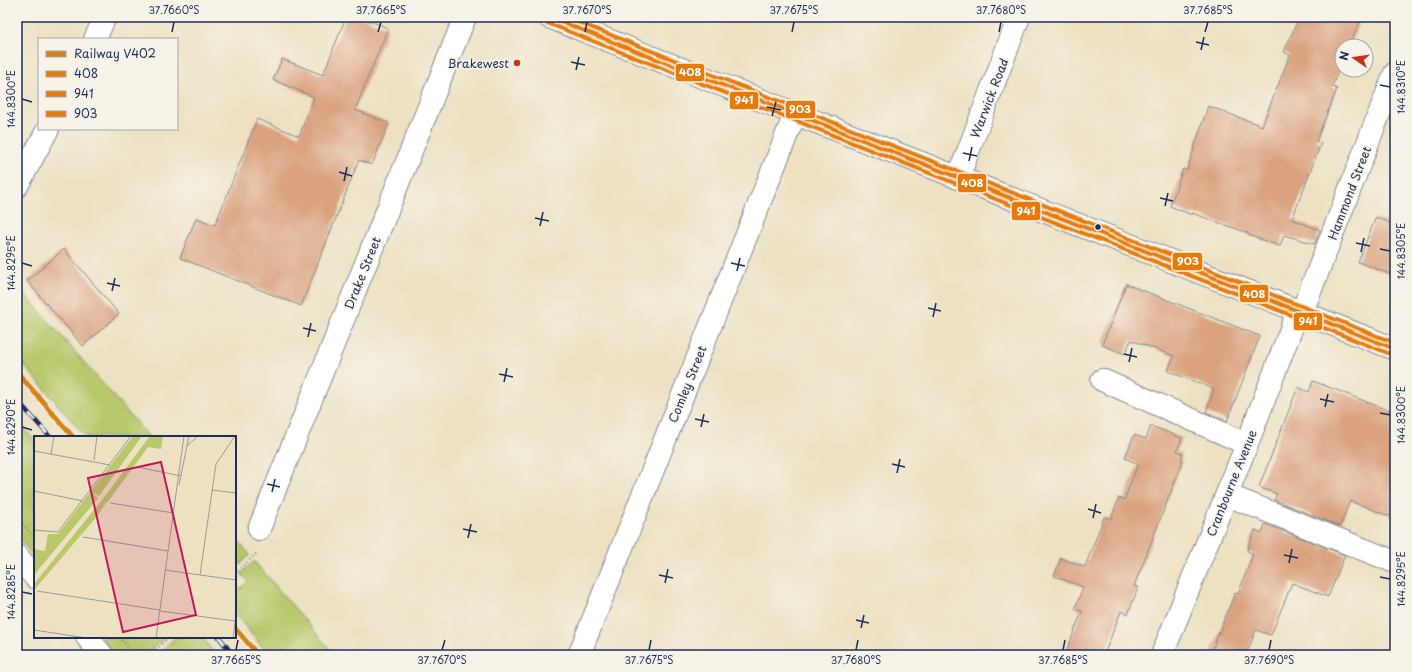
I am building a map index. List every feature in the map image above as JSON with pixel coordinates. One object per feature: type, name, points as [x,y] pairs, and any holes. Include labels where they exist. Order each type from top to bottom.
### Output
[{"type":"street","points":[[95,38],[105,17]]},
{"type":"street","name":"Drake Street","points":[[260,539],[465,17]]},
{"type":"street","points":[[549,17],[1395,349]]},
{"type":"street","name":"Warwick Road","points":[[958,178],[1019,17]]},
{"type":"street","name":"Hammond Street","points":[[1300,311],[1395,73]]},
{"type":"street","name":"Comley Street","points":[[579,655],[795,114]]},
{"type":"street","points":[[17,186],[47,130]]},
{"type":"street","name":"Cranbourne Avenue","points":[[1162,655],[1300,311]]},
{"type":"street","points":[[1102,380],[1247,444]]},
{"type":"street","points":[[1227,494],[1395,562]]},
{"type":"street","points":[[17,556],[34,576]]},
{"type":"street","points":[[88,638],[102,655]]},
{"type":"path","points":[[17,518],[34,538]]},
{"type":"path","points":[[236,573],[260,539]]},
{"type":"path","points":[[121,638],[135,655]]},
{"type":"path","points":[[150,655],[168,638]]},
{"type":"green space","points":[[17,285],[148,436],[85,436],[17,357]]},
{"type":"green space","points":[[17,420],[34,440],[34,557],[17,536]]},
{"type":"green space","points":[[236,538],[250,555],[236,568]]},
{"type":"green space","points":[[254,561],[335,655],[269,655],[236,615],[236,585],[240,589],[248,581],[241,574]]},
{"type":"green space","points":[[102,638],[164,638],[145,655],[116,655]]},
{"type":"green space","points":[[174,638],[203,638],[216,655],[157,655]]},
{"type":"building","points":[[346,17],[360,17],[388,28],[355,110],[389,123],[372,165],[359,160],[301,306],[180,258],[196,218],[215,225],[257,119],[299,136],[314,97],[273,80],[282,59],[323,75]]},
{"type":"building","points":[[1299,17],[1362,17],[1353,38],[1334,38],[1334,78],[1335,78],[1332,86],[1337,89],[1316,141],[1321,143],[1292,219],[1320,230],[1315,244],[1284,235],[1280,246],[1248,235],[1248,233],[1192,213],[1192,215],[1170,206],[1183,169],[1187,170],[1208,106],[1262,126],[1290,55],[1284,52]]},
{"type":"building","points":[[1376,217],[1395,225],[1395,276],[1358,262]]},
{"type":"building","points":[[64,249],[119,314],[83,346],[27,281]]},
{"type":"building","points":[[1126,284],[1260,336],[1227,421],[1206,412],[1214,389],[1168,371],[1174,356],[1131,340],[1125,354],[1102,345]]},
{"type":"building","points":[[1313,381],[1395,413],[1395,518],[1350,501],[1340,526],[1274,500],[1277,494],[1259,487],[1298,387],[1309,392]]},
{"type":"building","points":[[1151,426],[1182,438],[1177,451],[1183,454],[1181,460],[1183,461],[1134,586],[1138,588],[1128,614],[1121,611],[1104,655],[1065,655],[1082,611],[1075,609],[1083,587],[1054,576],[1061,558],[1085,567],[1104,517],[1111,519],[1119,498],[1124,500],[1138,464],[1125,458],[1134,435],[1146,439]]},
{"type":"building","points":[[1265,524],[1345,555],[1328,597],[1292,583],[1271,635],[1256,630],[1246,655],[1210,655],[1235,593],[1238,594],[1253,554],[1247,551],[1255,530],[1262,533]]},
{"type":"railway","points":[[17,400],[49,436]]},
{"type":"railway","points":[[220,638],[233,655]]},
{"type":"rail line","name":"V402","points":[[17,372],[72,436]]},
{"type":"rail line","name":"V402","points":[[236,629],[258,655]]},
{"type":"transit line","name":"408","points":[[549,17],[1395,349]]},
{"type":"transit line","name":"903","points":[[565,17],[1395,343]]},
{"type":"transit line","name":"941","points":[[547,23],[1393,355]]},
{"type":"place","name":"Brakewest","points":[[517,63]]}]
